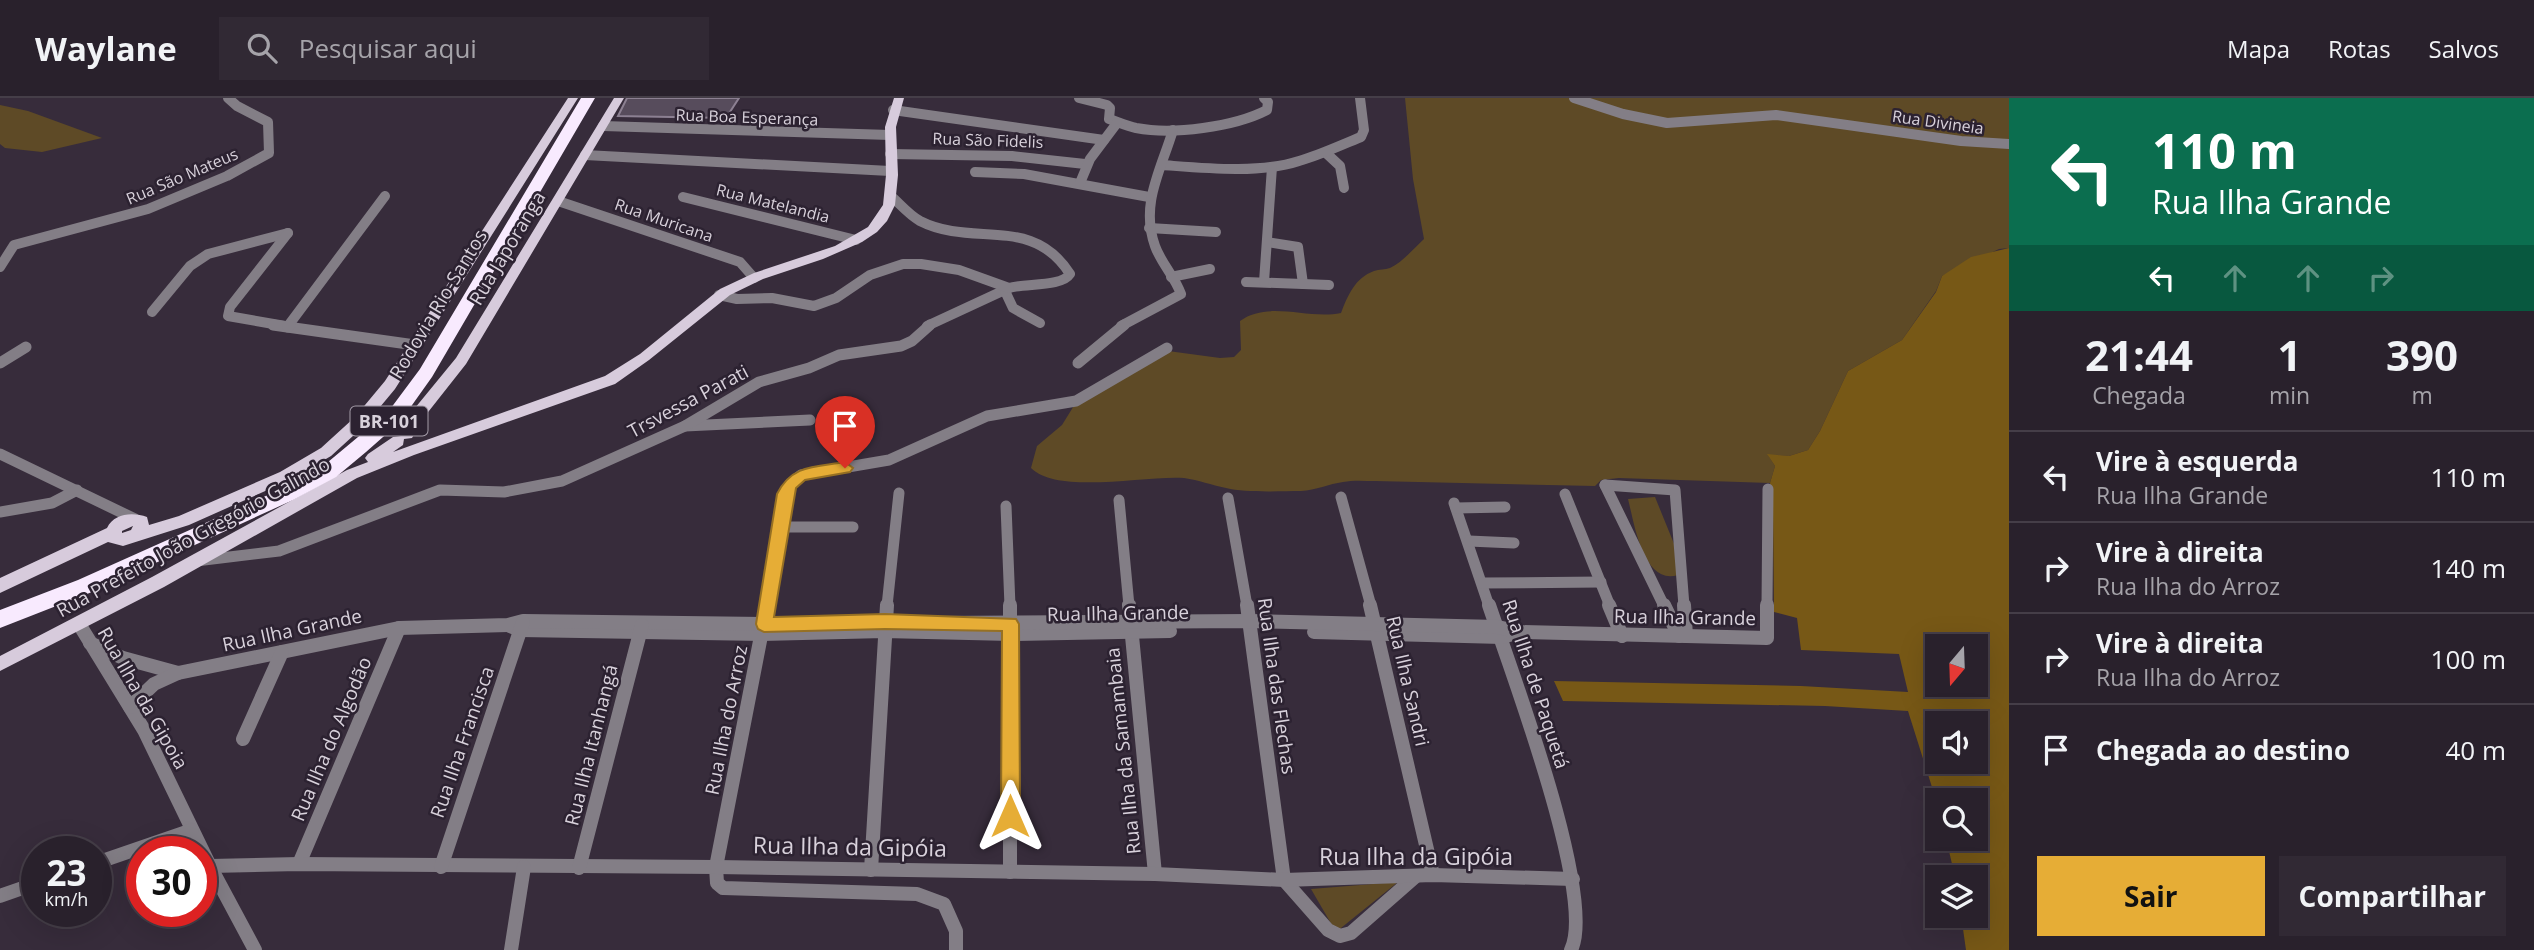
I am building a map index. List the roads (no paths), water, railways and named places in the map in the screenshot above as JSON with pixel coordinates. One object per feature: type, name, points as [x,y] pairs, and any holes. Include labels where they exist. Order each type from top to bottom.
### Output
[{"type":"highway","name":"Rodovia Rio-Santos","points":[[0,627],[56,598],[286,495],[329,472],[394,417],[426,373],[588,98]]},
{"type":"highway","name":"Rodovia Rio-Santos","points":[[0,619],[56,598]]},
{"type":"main road","points":[[120,534],[183,521],[285,476],[326,452],[360,421],[390,385],[573,98]]},
{"type":"main road","name":"Rua Japoranga","points":[[411,442],[420,412],[461,361],[619,98]]},
{"type":"main road","name":"Rua Prefeito João Gregório Galindo","points":[[0,664],[79,624],[411,442],[442,439],[610,380],[634,366],[719,295],[754,278],[856,240],[870,232],[883,218],[891,196],[890,135],[896,104]]},
{"type":"main road","points":[[137,519],[160,524],[183,521]]},
{"type":"main road","points":[[0,586],[141,527],[137,519]]},
{"type":"street","name":"Rua São Mateus","points":[[0,267],[14,245],[148,209],[227,176],[269,153],[268,122],[237,106],[228,98]]},
{"type":"street","points":[[1079,98],[1110,108],[1108,119],[1116,123],[1144,129],[1173,130],[1247,120],[1267,110],[1268,102],[1265,98]]},
{"type":"street","points":[[1162,165],[1200,169],[1272,167],[1298,163],[1361,136],[1364,130],[1360,98]]},
{"type":"street","name":"Rua Divineia","points":[[1574,98],[1623,114],[1667,123],[1776,115],[1961,141],[2009,144]]},
{"type":"street","points":[[896,104],[1104,140]]},
{"type":"street","points":[[1080,183],[1085,164],[1116,123]]},
{"type":"street","name":"Rua Boa Esperança","points":[[603,126],[890,135]]},
{"type":"street","points":[[1078,363],[1121,326],[1178,297],[1180,289],[1156,247],[1149,228],[1147,209],[1173,130]]},
{"type":"street","points":[[1326,153],[1340,166],[1344,188]]},
{"type":"street","name":"Rua São Fidelis","points":[[890,154],[1048,157],[1085,164]]},
{"type":"street","points":[[585,155],[890,172]]},
{"type":"street","points":[[1264,282],[1272,167]]},
{"type":"street","points":[[975,172],[1024,174],[1149,197]]},
{"type":"street","points":[[288,327],[385,196]]},
{"type":"street","name":"Trsvessa Parati","points":[[195,561],[279,551],[440,490],[503,492],[549,484],[685,426],[759,382],[808,368],[839,355],[901,346],[912,341],[923,329],[936,321],[1021,284],[1065,281],[1070,274],[1066,265],[1038,244],[1007,234],[936,226],[920,221],[891,196]]},
{"type":"street","name":"Rua Matelandia","points":[[683,197],[856,240]]},
{"type":"street","name":"Rua Muricana","points":[[558,201],[740,262],[754,278]]},
{"type":"street","points":[[1149,228],[1216,232]]},
{"type":"street","points":[[152,312],[190,266],[208,254],[288,233],[227,312],[232,318],[415,345]]},
{"type":"street","points":[[1267,243],[1298,247],[1303,284]]},
{"type":"street","points":[[719,295],[736,301],[765,298],[812,306],[835,298],[873,272],[888,267],[932,265],[975,274],[1007,290],[1013,308],[1040,323]]},
{"type":"street","points":[[1171,276],[1210,269]]},
{"type":"street","points":[[1246,282],[1329,285]]},
{"type":"street","points":[[0,363],[26,346]]},
{"type":"street","name":"Rua Ilha do Arroz","points":[[716,867],[763,629],[785,494],[790,484],[801,475],[890,460],[987,416],[1076,401],[1167,348]]},
{"type":"street","points":[[685,426],[810,420]]},
{"type":"street","points":[[0,454],[137,519]]},
{"type":"street","points":[[1605,485],[1675,490],[1683,636],[1605,485]]},
{"type":"street","name":"Rua Ilha Grande","points":[[90,643],[123,658],[178,673],[399,628],[517,625],[763,629],[885,626],[1011,629],[1250,626],[1767,638],[1768,489]]},
{"type":"street","points":[[0,512],[52,503],[77,490]]},
{"type":"street","points":[[872,870],[885,626],[899,493]]},
{"type":"street","points":[[1565,494],[1622,636]]},
{"type":"street","name":"Rua Ilha Sandri","points":[[1341,497],[1377,630],[1433,875]]},
{"type":"street","name":"Rua Ilha das Flechas","points":[[1228,498],[1250,626],[1284,880]]},
{"type":"street","name":"Rua Ilha da Samambaia","points":[[1119,500],[1155,874]]},
{"type":"street","points":[[102,502],[112,514],[120,534]]},
{"type":"street","points":[[1455,505],[1505,507]]},
{"type":"street","name":"Rua Ilha de Paquetá","points":[[1455,505],[1538,749],[1573,880]]},
{"type":"street","points":[[1006,506],[1011,629],[1010,872]]},
{"type":"street","points":[[780,527],[853,527]]},
{"type":"street","points":[[1469,541],[1514,543]]},
{"type":"street","points":[[1482,583],[1601,582]]},
{"type":"street","name":"Rua Ilha da Gipoia","points":[[79,624],[144,730],[195,836]]},
{"type":"street","name":"Rua Ilha Francisca","points":[[440,867],[517,625]]},
{"type":"street","name":"Rua Ilha Itanhangá","points":[[579,868],[641,627]]},
{"type":"street","name":"Rua Ilha do Algodão","points":[[299,864],[399,628]]},
{"type":"street","points":[[243,739],[282,652]]},
{"type":"street","points":[[130,707],[155,684],[178,673]]},
{"type":"street","points":[[112,858],[192,830]]},
{"type":"street","name":"Rua Ilha da Gipóia","points":[[217,866],[716,867],[1155,874],[1284,880],[1433,875],[1573,880]]},
{"type":"street","points":[[511,950],[524,867]]},
{"type":"street","points":[[716,867],[717,883],[723,888],[917,894],[944,904],[956,932],[956,950]]},
{"type":"street","points":[[1284,880],[1328,930],[1340,936],[1351,933],[1416,876]]},
{"type":"street","name":"Rua Ilha da Gipoia","points":[[217,879],[255,950]]},
{"type":"street","points":[[1571,950],[1577,938],[1573,880]]},
{"type":"street","points":[[0,895],[21,888]]}]
